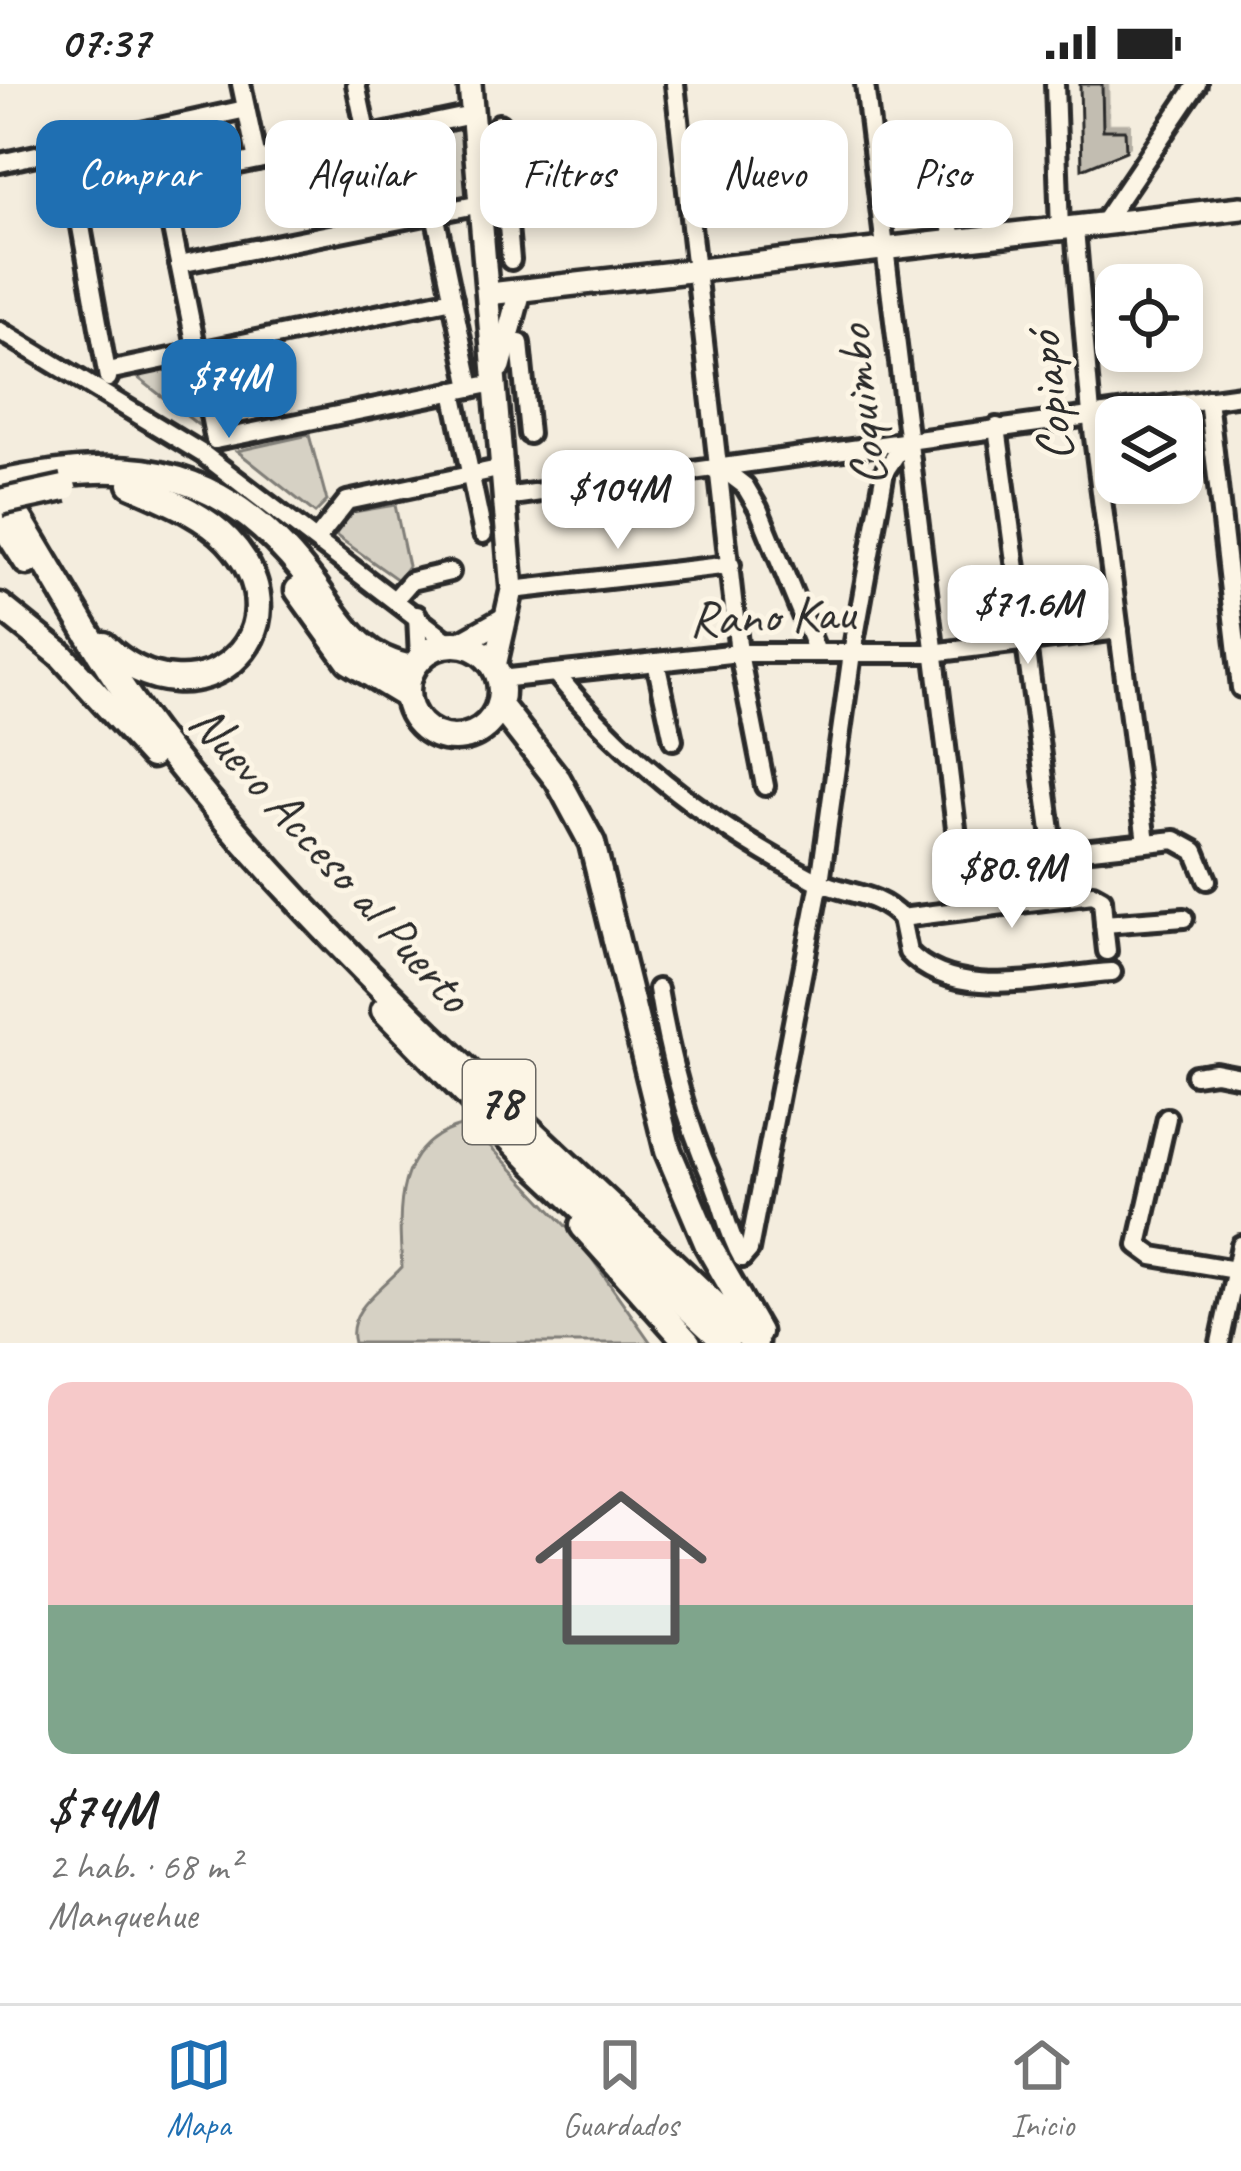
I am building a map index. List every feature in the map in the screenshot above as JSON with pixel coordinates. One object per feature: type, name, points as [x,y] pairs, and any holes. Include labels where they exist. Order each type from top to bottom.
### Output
[{"type":"highway","points":[[0,486],[137,468],[218,494],[286,550],[363,650],[416,664],[455,644],[479,651],[497,673],[500,706],[558,780],[592,843],[668,1151],[721,1270],[766,1343]]},
{"type":"highway","points":[[0,502],[56,481],[131,484],[178,494],[241,528],[277,563],[349,661],[407,696],[421,725],[450,739],[481,731],[500,706]]},
{"type":"highway","points":[[74,612],[123,662],[172,682],[190,682],[224,669],[254,629],[259,612],[252,576],[229,542],[206,522],[131,484]]},
{"type":"highway","name":"Nuevo Acceso al Puerto","points":[[0,486],[74,612],[154,733],[228,823],[449,1053],[755,1343]]},
{"type":"highway","name":"Nuevo Acceso al Puerto","points":[[0,520],[152,755],[218,834],[538,1167],[726,1343]]},
{"type":"highway","points":[[0,606],[61,655],[152,755]]},
{"type":"highway","points":[[407,696],[416,664]]},
{"type":"highway","points":[[538,1167],[577,1219],[688,1343]]},
{"type":"main road","points":[[470,84],[512,590],[497,673]]},
{"type":"main road","points":[[489,294],[1241,208]]},
{"type":"main road","points":[[496,392],[520,291]]},
{"type":"main road","points":[[455,644],[504,619]]},
{"type":"street","points":[[241,84],[257,160]]},
{"type":"street","points":[[356,84],[363,120]]},
{"type":"street","points":[[675,84],[739,653],[765,786]]},
{"type":"street","name":"Coquimbo","points":[[866,84],[872,136]]},
{"type":"street","name":"Copiapó","points":[[1055,84],[1068,230],[1146,842]]},
{"type":"street","points":[[1101,226],[1197,84]]},
{"type":"street","points":[[197,120],[246,109]]},
{"type":"street","points":[[447,120],[472,115]]},
{"type":"street","points":[[0,164],[36,155]]},
{"type":"street","points":[[241,163],[265,158]]},
{"type":"street","points":[[456,209],[479,204]]},
{"type":"street","points":[[82,228],[111,394]]},
{"type":"street","points":[[172,228],[197,352],[209,447]]},
{"type":"street","points":[[179,264],[360,228]]},
{"type":"street","points":[[438,228],[452,299],[470,475],[483,534]]},
{"type":"street","points":[[509,228],[512,260]]},
{"type":"street","name":"Coquimbo","points":[[883,228],[960,861]]},
{"type":"street","points":[[951,228],[954,242]]},
{"type":"street","points":[[108,371],[452,299]]},
{"type":"street","points":[[0,331],[209,447],[317,539],[455,644]]},
{"type":"street","points":[[520,343],[530,434]]},
{"type":"street","points":[[209,447],[462,390],[525,397]]},
{"type":"street","points":[[505,497],[1241,395]]},
{"type":"street","points":[[1208,399],[1241,688]]},
{"type":"street","points":[[997,427],[1054,853],[1146,842],[1186,844],[1208,880]]},
{"type":"street","points":[[658,989],[687,1124],[713,1182],[724,1228],[742,1258],[749,1250],[820,882],[852,652],[885,471],[906,440]]},
{"type":"street","points":[[720,466],[746,486],[758,508],[817,652]]},
{"type":"street","points":[[317,539],[347,501],[502,468]]},
{"type":"street","points":[[512,590],[731,565]]},
{"type":"street","points":[[396,598],[412,581],[450,572]]},
{"type":"street","points":[[416,664],[417,614]]},
{"type":"street","name":"Rano Kau","points":[[497,673],[555,673],[739,653],[932,653],[1119,630]]},
{"type":"street","points":[[656,662],[673,740]]},
{"type":"street","points":[[555,673],[638,764],[820,882],[869,896],[901,918],[1093,894],[1102,899],[1107,951]]},
{"type":"street","points":[[901,918],[908,952],[940,976],[996,981],[1112,972]]},
{"type":"street","points":[[1104,924],[1184,918]]},
{"type":"street","points":[[1195,1076],[1241,1077]]},
{"type":"street","points":[[1167,1118],[1138,1245],[1153,1256],[1239,1270]]},
{"type":"street","points":[[1220,1343],[1241,1245]]},
{"type":"shaded area","points":[[242,113],[251,154],[241,156],[241,120],[212,120]]},
{"type":"shaded area","points":[[469,126],[473,198],[456,201],[456,130]]},
{"type":"shaded area","points":[[195,359],[211,435],[132,373]]},
{"type":"shaded area","points":[[309,435],[327,501],[315,513],[237,451]]},
{"type":"shaded area","points":[[395,505],[408,566],[398,580],[331,532],[347,513]]},
{"type":"shaded area","points":[[464,1125],[473,1128],[579,1240],[651,1343],[354,1343],[360,1310],[402,1267],[401,1202],[413,1163],[441,1134]]},
{"type":"building","points":[[1080,84],[1102,84],[1103,130],[1125,130],[1126,151],[1082,169]]}]
